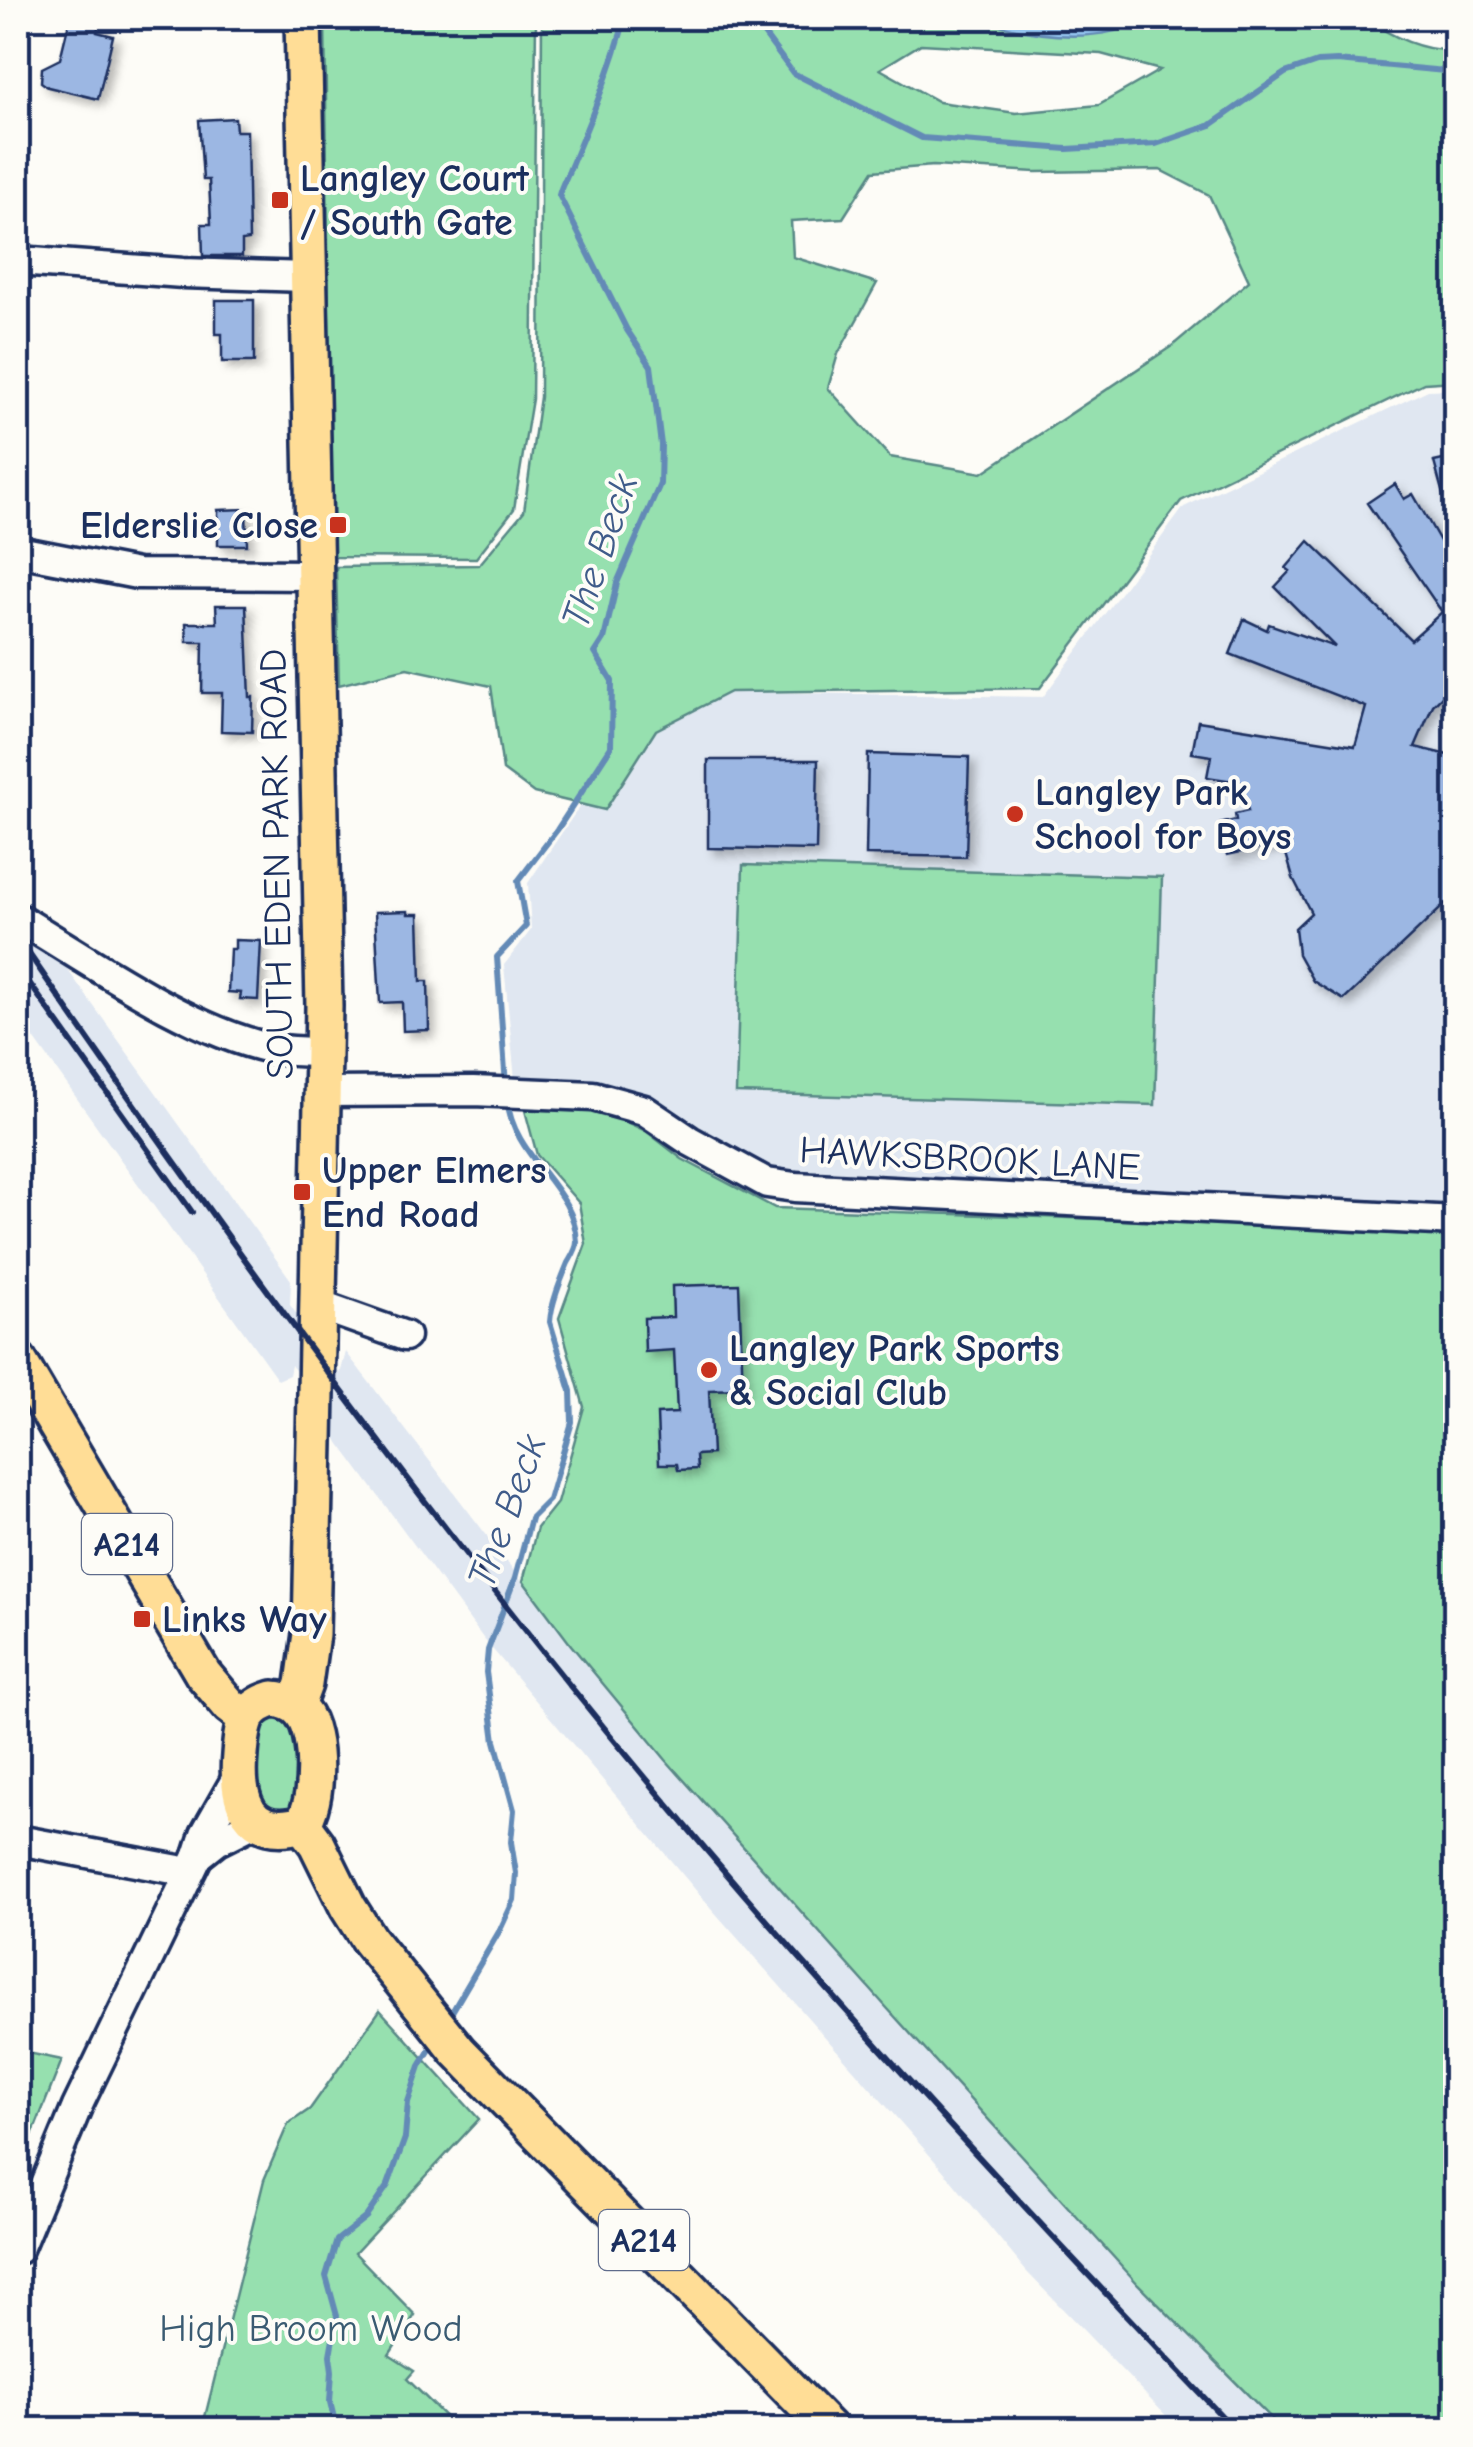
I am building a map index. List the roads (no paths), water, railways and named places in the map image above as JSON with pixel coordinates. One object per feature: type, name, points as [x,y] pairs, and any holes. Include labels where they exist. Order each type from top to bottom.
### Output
[{"type":"main road","name":"SOUTH EDEN PARK ROAD","points":[[296,1706],[304,1684],[312,1634],[324,1053],[303,18]]},
{"type":"main road","name":"A214","points":[[18,1360],[202,1674],[246,1718]]},
{"type":"main road","points":[[283,1700],[296,1706],[308,1722],[314,1782],[310,1815],[302,1824],[278,1827],[257,1821],[246,1812],[238,1776],[246,1718],[262,1702],[283,1700]]},
{"type":"main road","name":"A214","points":[[302,1824],[369,1940],[424,2012],[830,2430]]},
{"type":"street","points":[[18,261],[183,274],[307,277]]},
{"type":"street","points":[[18,551],[137,574],[312,575]]},
{"type":"street","points":[[18,918],[189,1018],[222,1033],[274,1049],[324,1053]]},
{"type":"street","name":"HAWKSBROOK LANE","points":[[323,1092],[473,1091],[593,1096],[644,1110],[690,1141],[767,1182],[795,1187],[1456,1221]]},
{"type":"street","points":[[318,1305],[404,1336]]},
{"type":"street","points":[[18,2249],[77,2107],[205,1834],[238,1776]]},
{"type":"street","points":[[194,1864],[218,1841],[257,1821]]},
{"type":"street","points":[[18,1840],[194,1864]]},
{"type":"water","points":[[978,18],[1152,18],[1110,32],[1066,36]]},
{"type":"waterway","name":"The Beck","points":[[506,1086],[497,957],[526,926],[518,881],[611,747],[612,681],[595,653],[604,639],[617,583],[660,484],[661,445],[651,366],[627,330],[559,195],[601,93],[625,18]]},
{"type":"waterway","points":[[752,18],[793,73],[922,138],[1067,149],[1156,144],[1211,125],[1285,73],[1317,62],[1456,72]]},
{"type":"waterway","name":"The Beck","points":[[449,2017],[514,1900],[514,1810],[495,1741],[486,1672],[488,1650],[515,1578],[531,1518],[549,1500],[572,1422],[571,1391],[550,1322],[557,1292],[576,1247],[574,1222],[556,1188],[520,1139],[507,1099]]},
{"type":"waterway","name":"The Beck","points":[[337,2430],[330,2402],[330,2355],[337,2316],[326,2276],[337,2240],[366,2217],[388,2185],[405,2138],[408,2102],[420,2066],[435,2041]]},
{"type":"railway","points":[[18,938],[322,1364],[561,1675],[860,2026],[1235,2430]]},
{"type":"railway","points":[[18,967],[192,1212]]},
{"type":"place","name":"Langley Court / South Gate","points":[[280,200]]},
{"type":"place","name":"Elderslie Close","points":[[338,525]]},
{"type":"place","name":"Langley Park School for Boys","points":[[1015,814]]},
{"type":"place","name":"Upper Elmers End Road","points":[[302,1192]]},
{"type":"place","name":"Langley Park Sports & Social Club","points":[[709,1370]]},
{"type":"place","name":"Links Way","points":[[142,1619]]},
{"type":"park label","name":"High Broom Wood","points":[[311,2328]]}]
